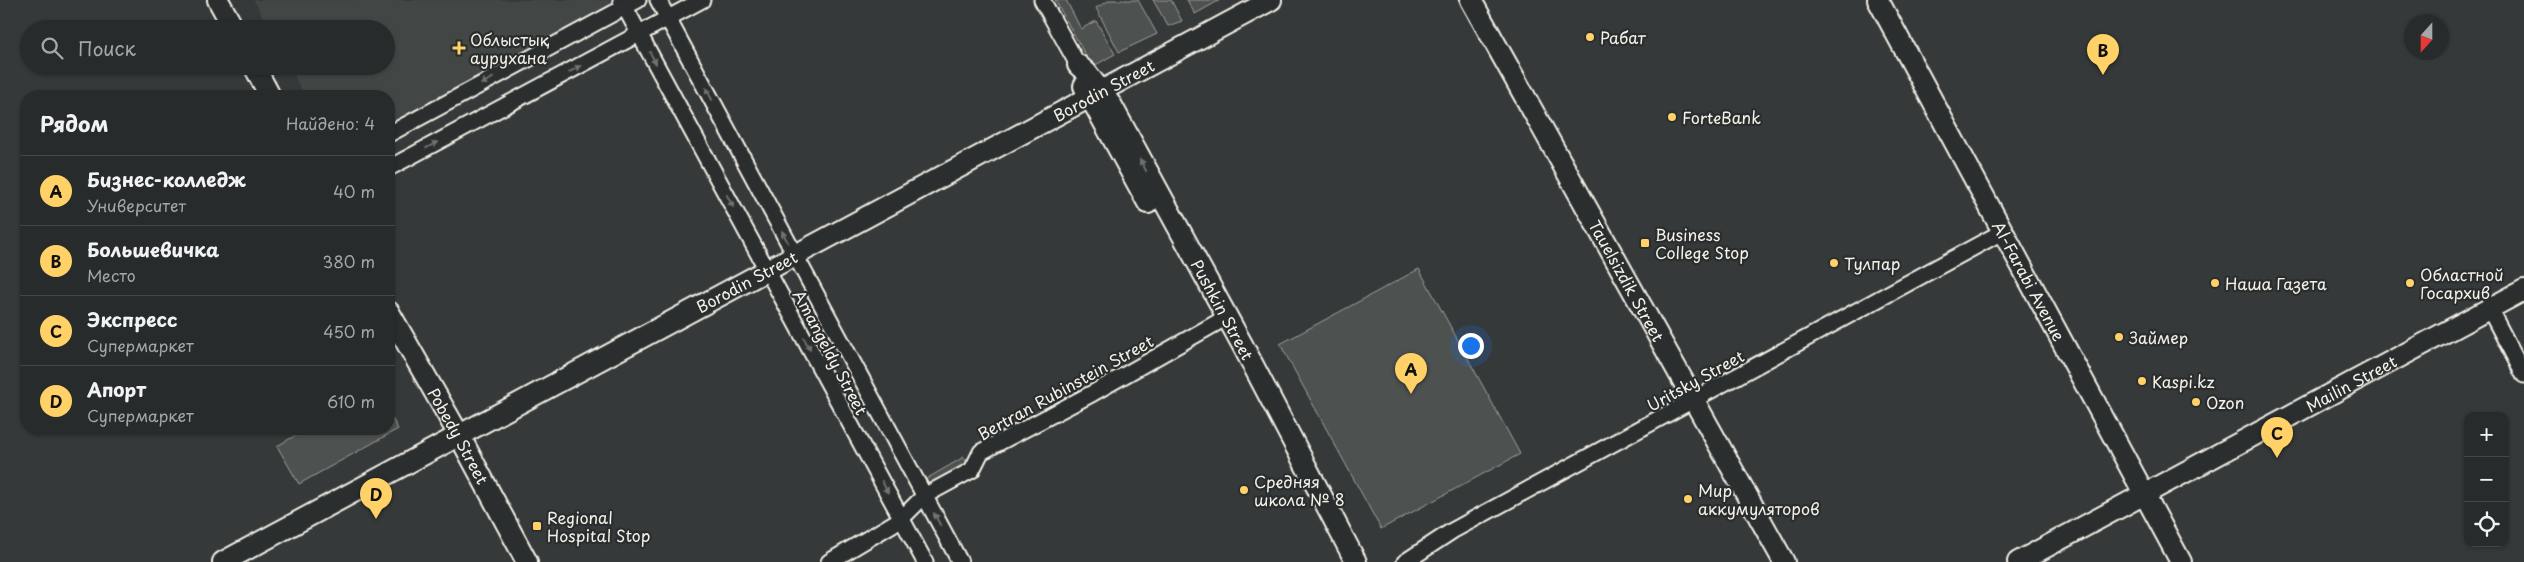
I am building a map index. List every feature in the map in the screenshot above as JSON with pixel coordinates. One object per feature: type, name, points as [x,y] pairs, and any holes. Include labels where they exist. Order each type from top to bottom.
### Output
[{"type":"street","points":[[218,0],[229,20]]},
{"type":"street","name":"Amangeldy Street","points":[[658,0],[960,562]]},
{"type":"street","points":[[395,165],[702,0]]},
{"type":"street","name":"Pushkin Street","points":[[1042,0],[1095,94],[1112,106],[1222,320],[1341,562]]},
{"type":"street","name":"Borodin Street","points":[[223,562],[1271,0]]},
{"type":"street","name":"Tauelsіzdіk Street","points":[[1471,0],[1784,562]]},
{"type":"street","name":"Al-Farabi Avenue","points":[[1878,0],[2181,562]]},
{"type":"street","points":[[395,131],[628,2]]},
{"type":"street","name":"Amangeldy Street","points":[[628,2],[640,34],[925,562]]},
{"type":"street","points":[[259,75],[267,90]]},
{"type":"street","name":"Uritsky Street","points":[[1406,562],[1452,531],[2002,232]]},
{"type":"street","name":"Mailin Street","points":[[2018,562],[2524,290]]},
{"type":"street","points":[[2489,308],[2524,375]]},
{"type":"street","name":"Pushkin Street","points":[[1222,320],[1356,562]]},
{"type":"street","name":"Bertran Rubinstein Street","points":[[829,562],[901,518],[924,496],[972,470],[981,452],[1093,393],[1222,320]]},
{"type":"street","name":"Pobedy Street","points":[[395,323],[459,435],[527,562]]},
{"type":"shaded area","name":"Облыстық аурухана","points":[[254,0],[609,0],[612,6],[395,120],[395,90],[302,90],[294,75],[395,75],[395,20],[264,20]]},
{"type":"shaded area","points":[[1055,0],[1066,0],[1081,29],[1096,21],[1115,54],[1092,67]]},
{"type":"shaded area","points":[[1110,0],[1138,0],[1157,34],[1119,52],[1096,8]]},
{"type":"shaded area","points":[[1153,0],[1171,0],[1182,21],[1168,26]]},
{"type":"shaded area","points":[[1187,0],[1220,0],[1195,14]]},
{"type":"shaded area","points":[[1419,269],[1520,454],[1381,529],[1280,344]]},
{"type":"shaded area","points":[[296,435],[387,435],[299,484],[277,446]]},
{"type":"shaded area","points":[[964,457],[968,464],[930,486],[926,479]]},
{"type":"place","name":"Рабат","points":[[1590,37]]},
{"type":"place","name":"Облыстық аурухана","points":[[459,48]]},
{"type":"place","name":"Большевичка","points":[[2103,75]]},
{"type":"place","name":"ForteBank","points":[[1672,117]]},
{"type":"place","name":"Business College Stop","points":[[1645,243]]},
{"type":"place","name":"Тулпар","points":[[1834,263]]},
{"type":"place","name":"Наша Газета","points":[[2215,283]]},
{"type":"place","name":"Областной Госархив","points":[[2410,283]]},
{"type":"place","name":"Займер","points":[[2119,337]]},
{"type":"place","name":"Kaspi.kz","points":[[2142,381]]},
{"type":"place","name":"Бизнес-колледж","points":[[1411,394]]},
{"type":"place","name":"Ozon","points":[[2196,402]]},
{"type":"place","name":"Экспресс","points":[[2277,458]]},
{"type":"place","name":"Средняя школа № 8","points":[[1244,490]]},
{"type":"place","name":"Мир аккумуляторов","points":[[1688,499]]},
{"type":"place","name":"Апорт","points":[[376,519]]},
{"type":"place","name":"Regional Hospital Stop","points":[[537,526]]}]
